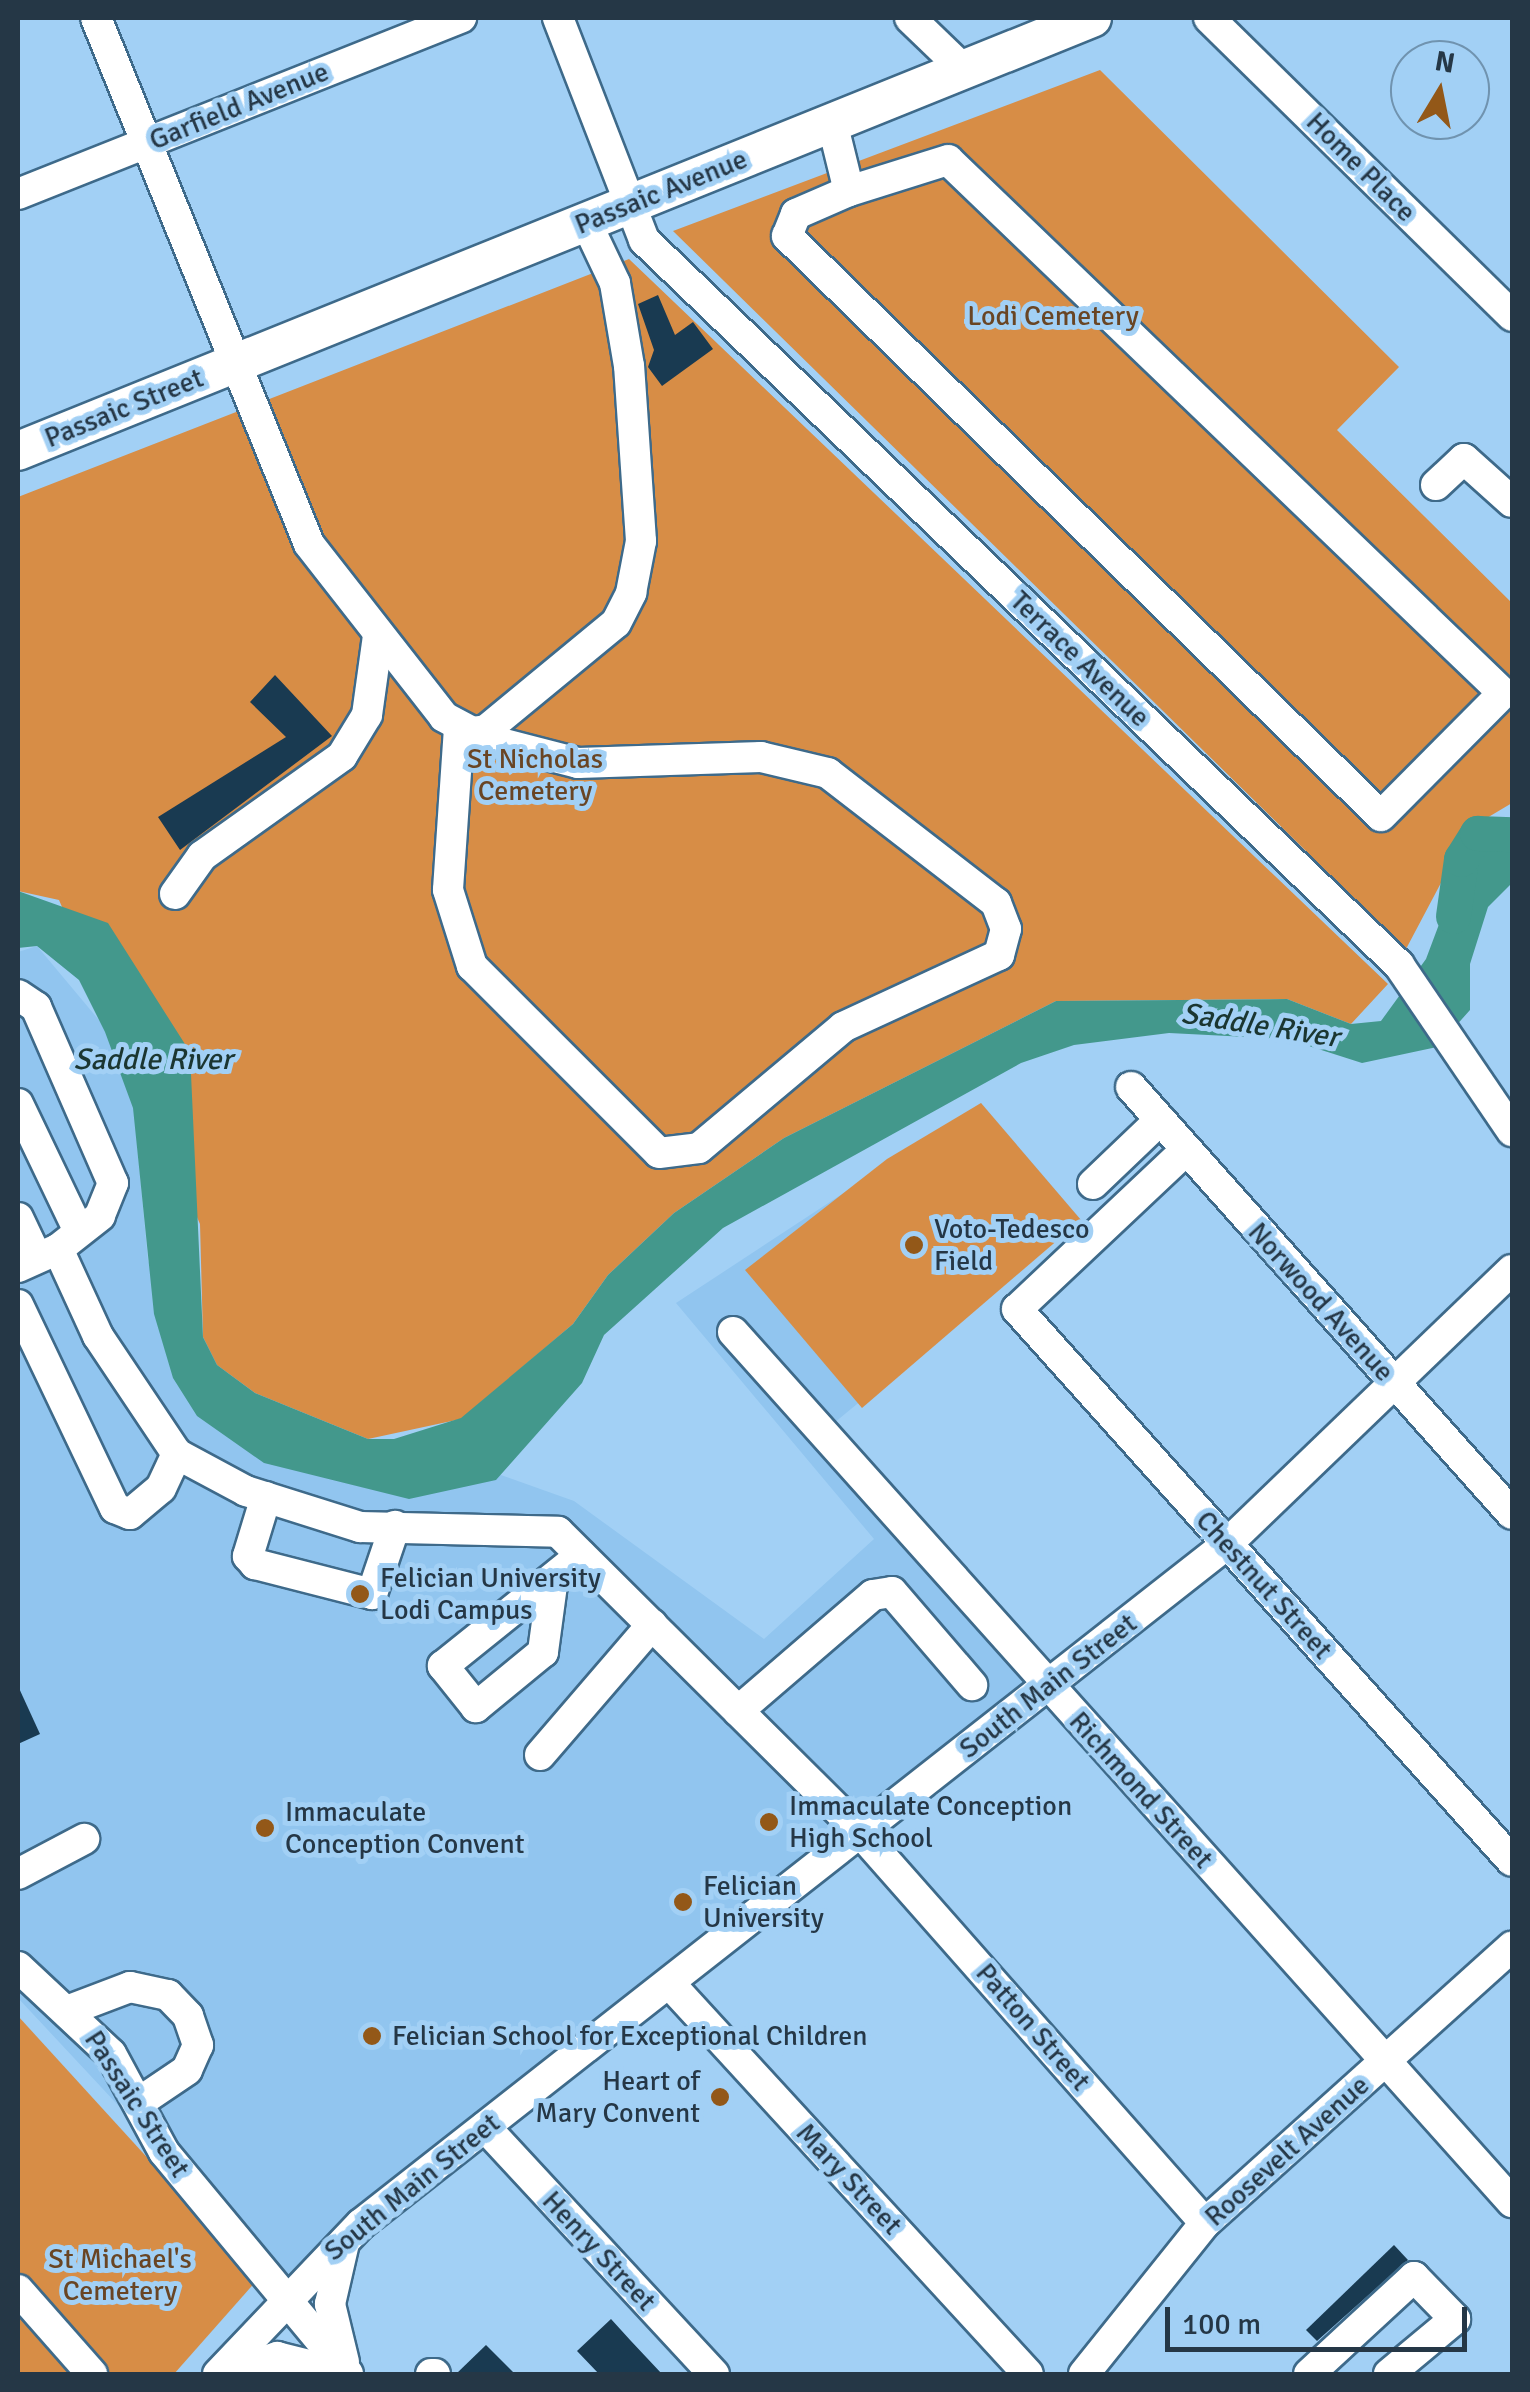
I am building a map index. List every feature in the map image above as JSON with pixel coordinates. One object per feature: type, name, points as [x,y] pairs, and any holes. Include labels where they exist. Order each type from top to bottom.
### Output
[{"type":"main road","name":"Passaic Avenue","points":[[230,366],[1092,18]]},
{"type":"main road","name":"Passaic Street","points":[[18,451],[230,366]]},
{"type":"street","points":[[96,18],[230,366],[309,544],[378,636],[473,729],[496,742],[578,763],[762,758],[828,773],[996,903],[1006,929],[999,955],[843,1027],[699,1148],[659,1153],[472,966],[448,890],[473,729],[616,624],[641,541],[623,333],[614,283],[586,222]]},
{"type":"street","name":"Garfield Avenue","points":[[18,194],[461,18]]},
{"type":"street","name":"Terrace Avenue","points":[[558,18],[644,240],[1399,964],[1451,1033],[1512,1131]]},
{"type":"street","points":[[910,18],[963,69]]},
{"type":"street","name":"Home Place","points":[[1209,18],[1512,316]]},
{"type":"street","points":[[832,122],[849,191]]},
{"type":"street","points":[[948,160],[1504,693],[1380,816],[786,236],[796,214],[849,191],[948,160]]},
{"type":"street","points":[[1436,485],[1464,459],[1512,502]]},
{"type":"street","points":[[175,894],[202,856],[342,756],[367,715],[378,636]]},
{"type":"street","points":[[18,996],[36,1007],[114,1183],[100,1216],[48,1251]]},
{"type":"street","name":"Norwood Avenue","points":[[1130,1087],[1512,1514]]},
{"type":"street","points":[[18,1104],[48,1251]]},
{"type":"street","points":[[1093,1184],[1160,1120]]},
{"type":"street","name":"Chestnut Street","points":[[1186,1150],[1017,1308],[1512,1861]]},
{"type":"street","points":[[18,1218],[48,1251],[98,1336],[177,1454],[160,1488],[130,1514],[114,1508],[18,1305]]},
{"type":"street","name":"South Main Street","points":[[222,2374],[281,2302],[346,2238],[1228,1544],[1512,1270]]},
{"type":"street","name":"Richmond Street","points":[[733,1332],[1512,2202]]},
{"type":"street","name":"Patton Street","points":[[177,1454],[266,1497],[360,1527],[558,1532],[860,1832],[1206,2223]]},
{"type":"street","points":[[266,1497],[248,1556],[255,1564],[372,1594],[395,1526]]},
{"type":"street","points":[[552,1585],[582,1555]]},
{"type":"street","points":[[738,1710],[873,1595],[892,1592],[972,1685]]},
{"type":"street","points":[[540,1755],[652,1625]]},
{"type":"street","points":[[18,1874],[84,1839]]},
{"type":"street","name":"Roosevelt Avenue","points":[[1084,2374],[1206,2223],[1512,1947]]},
{"type":"street","name":"Passaic Street","points":[[18,1967],[72,2009],[141,2101],[164,2152],[281,2302],[347,2374]]},
{"type":"street","name":"Mary Street","points":[[670,1984],[1028,2374]]},
{"type":"street","points":[[72,2009],[130,1987],[168,1995],[188,2016],[198,2045],[187,2070],[141,2101]]},
{"type":"street","name":"Henry Street","points":[[485,2126],[714,2374]]},
{"type":"street","points":[[222,2374],[277,2357],[347,2374],[330,2304],[346,2238]]},
{"type":"street","points":[[1309,2374],[1414,2277],[1454,2319],[1389,2374]]},
{"type":"street","points":[[18,2290],[92,2374]]},
{"type":"shaded area","name":"Felician University Lodi Campus","points":[[37,946],[129,1056],[148,1261],[288,1460],[487,1470],[574,1501],[764,1639],[874,1539],[676,1303],[981,1103],[1081,1220],[823,1432],[947,1548],[1028,1688],[858,1811],[283,2282],[18,1998],[18,952]]},
{"type":"green space","name":"Lodi Cemetery","points":[[1100,70],[1399,367],[1337,430],[1512,603],[1512,803],[1470,828],[1406,949],[673,231]]},
{"type":"green space","name":"St Nicholas Cemetery","points":[[629,259],[1388,984],[1351,1024],[1287,999],[1056,1001],[784,1138],[674,1213],[608,1275],[573,1324],[461,1419],[368,1439],[255,1393],[217,1365],[203,1337],[200,1224],[59,900],[18,891],[18,497]]},
{"type":"green space","name":"Voto-Tedesco Field","points":[[981,1103],[1081,1220],[862,1408],[745,1270],[887,1159]]},
{"type":"green space","name":"St Michael's Cemetery","points":[[18,2016],[258,2279],[174,2374],[18,2374]]},
{"type":"water","name":"Saddle River","points":[[1512,829],[1512,883],[1488,907],[1470,964],[1470,1010],[1437,1047],[1362,1063],[1287,1039],[1169,1033],[1074,1045],[1021,1063],[723,1228],[604,1335],[582,1383],[496,1480],[409,1499],[264,1463],[197,1416],[173,1378],[154,1314],[133,1108],[105,1032],[79,980],[37,946],[18,948],[18,891],[108,923],[190,1052],[203,1337],[217,1365],[255,1393],[368,1439],[394,1439],[461,1418],[573,1324],[608,1275],[674,1213],[784,1138],[1056,1001],[1287,999],[1351,1024],[1381,1021],[1426,959],[1462,863]]},
{"type":"building","points":[[658,295],[675,335],[693,322],[713,349],[662,386],[648,367],[654,350],[638,304]]},
{"type":"building","points":[[275,675],[332,736],[180,850],[158,817],[286,737],[250,702]]},
{"type":"building","points":[[18,1686],[40,1734],[18,1744]]},
{"type":"building","points":[[1394,2245],[1408,2260],[1317,2341],[1306,2330]]},
{"type":"building","points":[[611,2319],[662,2374],[599,2374],[577,2351]]},
{"type":"building","points":[[486,2345],[515,2374],[456,2374]]},
{"type":"waterway","name":"Saddle River","points":[[1453,916],[1461,859],[1477,833],[1512,834]]},
{"type":"place","name":"Voto-Tedesco Field","points":[[914,1245]]},
{"type":"place","name":"Felician University Lodi Campus","points":[[360,1594]]},
{"type":"place","name":"Immaculate Conception High School","points":[[769,1822]]},
{"type":"place","name":"Immaculate Conception Convent","points":[[265,1828]]},
{"type":"place","name":"Felician University","points":[[683,1902]]},
{"type":"place","name":"Felician School for Exceptional Children","points":[[372,2036]]},
{"type":"place","name":"Heart of Mary Convent","points":[[720,2097]]}]
